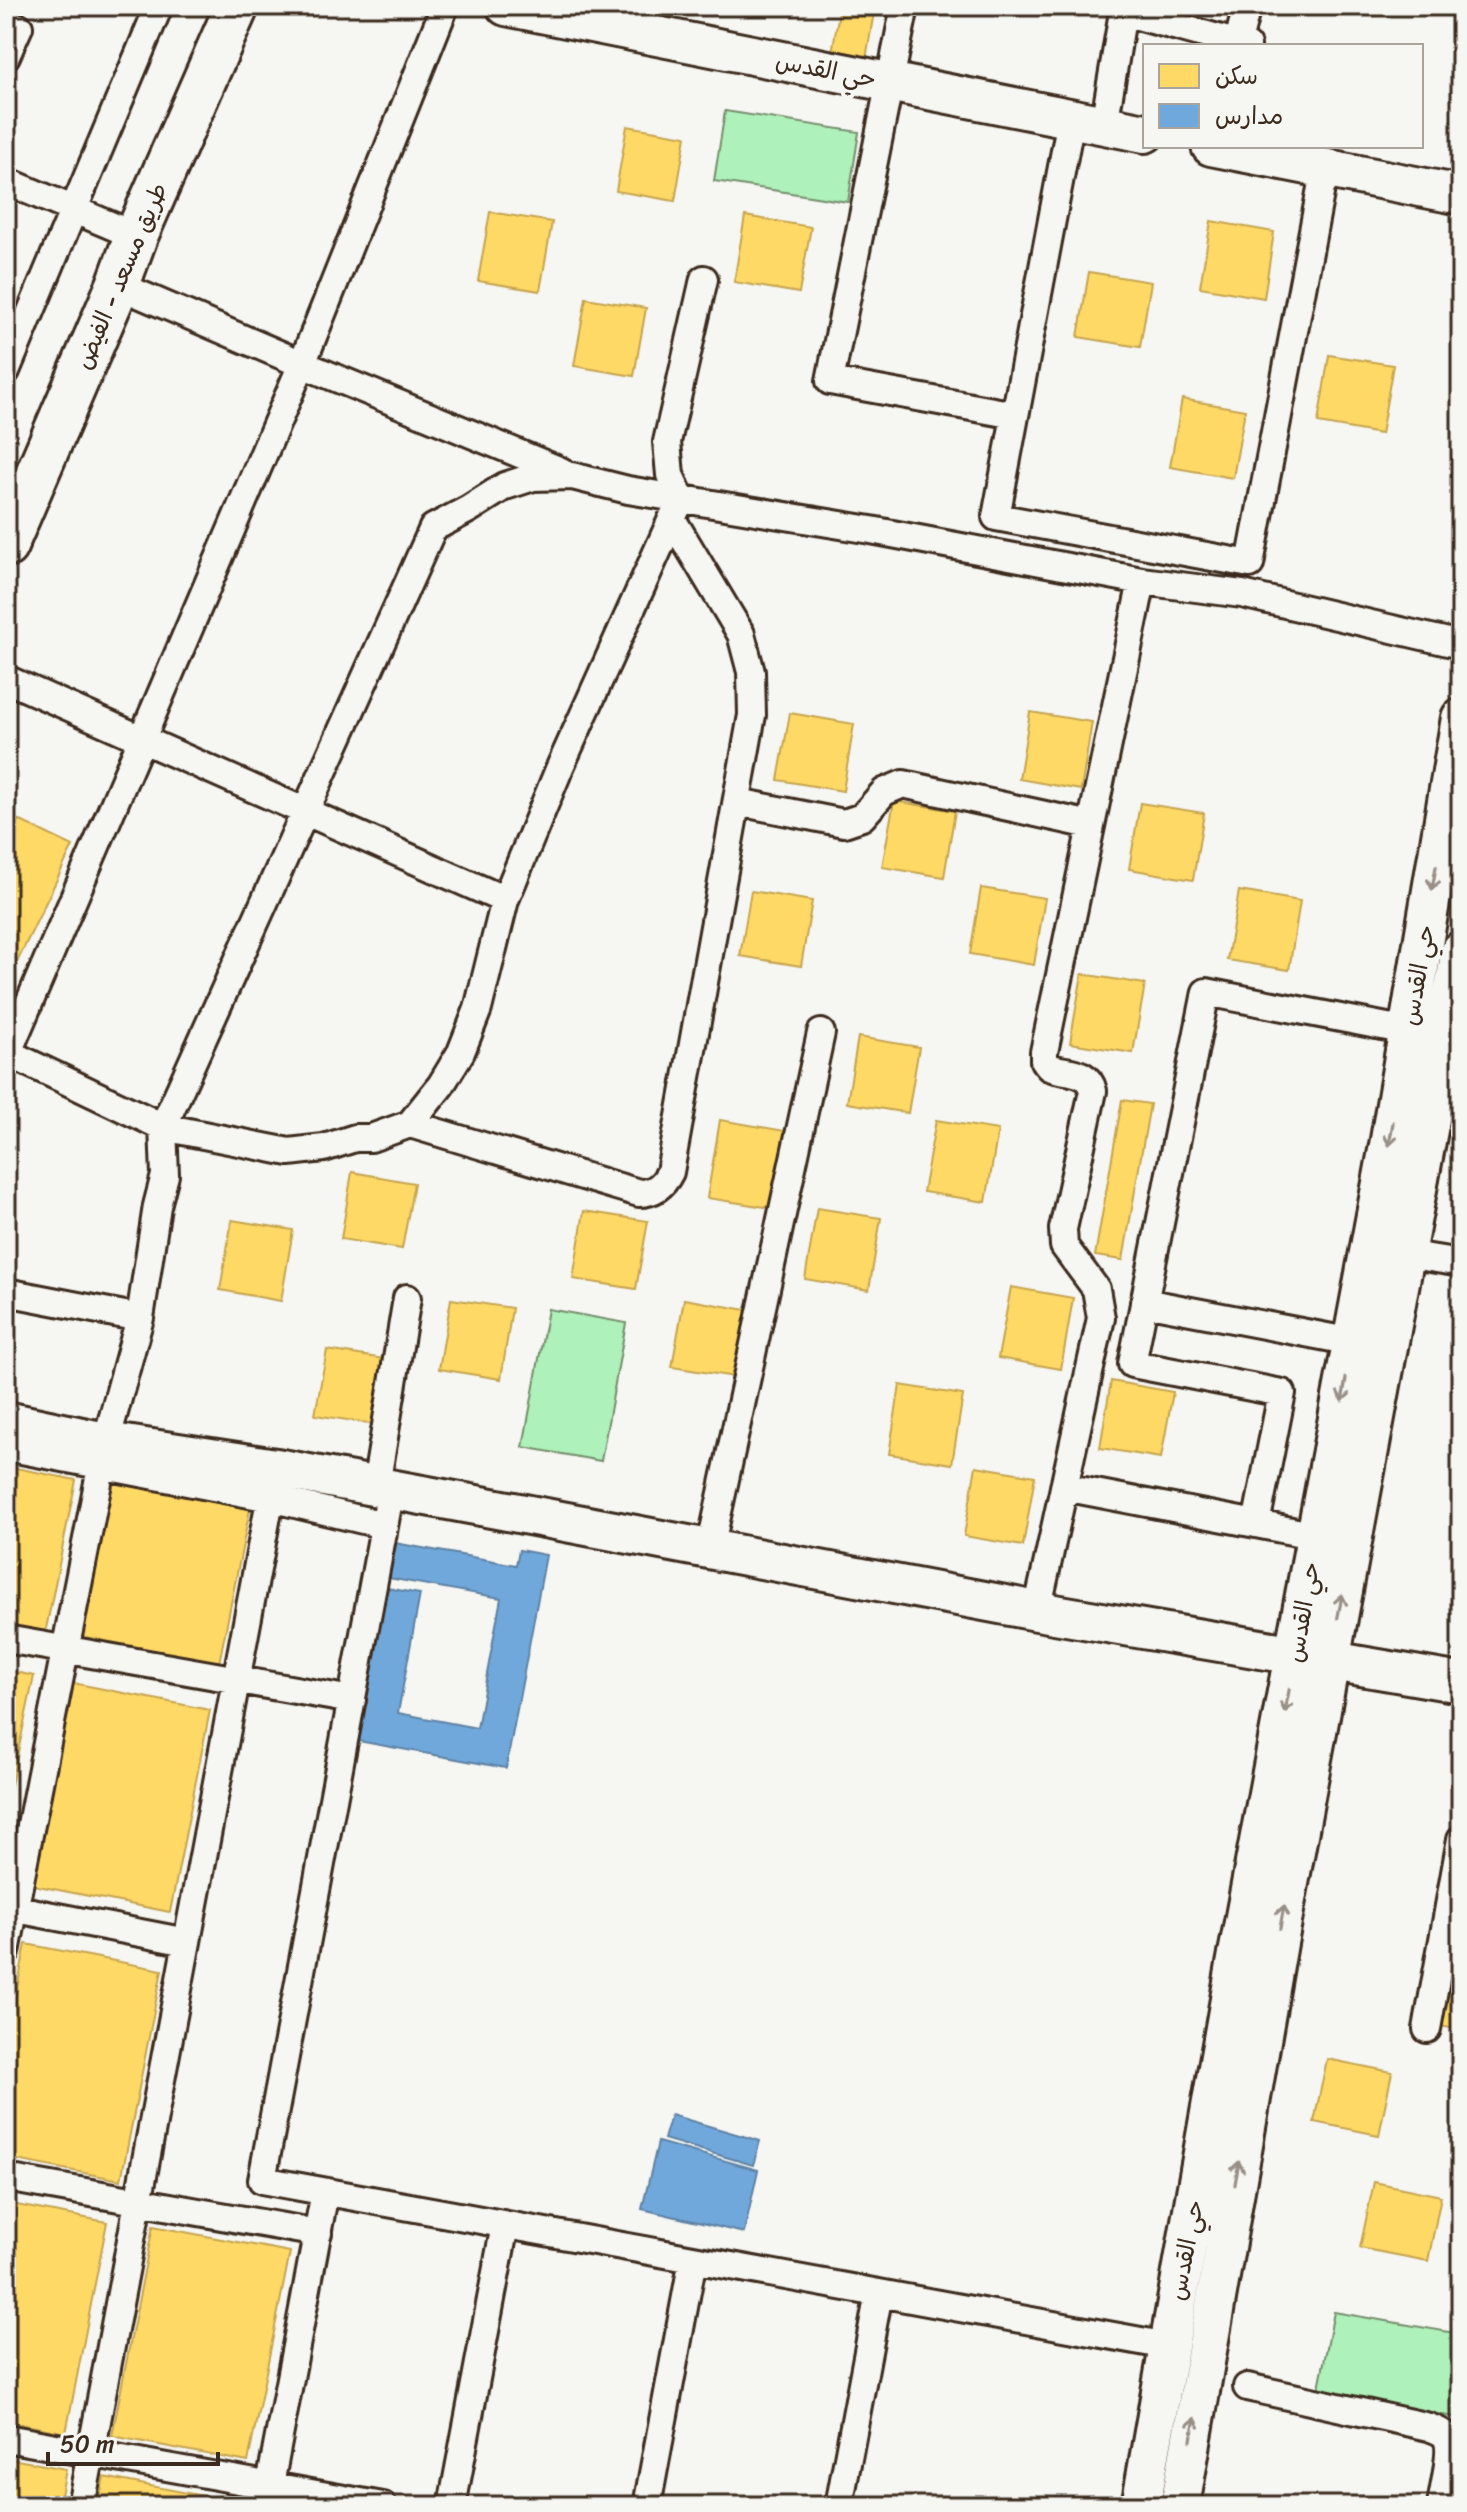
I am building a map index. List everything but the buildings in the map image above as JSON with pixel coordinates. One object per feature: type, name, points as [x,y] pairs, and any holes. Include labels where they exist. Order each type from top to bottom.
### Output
[{"type":"main road","name":"طريق مسعد - الفيض","points":[[9,532],[118,285],[127,232],[163,124],[210,6]]},
{"type":"main road","name":"طريق مسعد - الفيض","points":[[6,479],[113,246],[127,232],[237,6]]},
{"type":"street","points":[[9,354],[75,210],[159,6]]},
{"type":"street","points":[[445,6],[302,364],[7,1054],[163,1127],[289,1152],[324,1148],[355,1138],[371,1138],[410,1124],[441,1085],[461,1052],[478,1009],[505,900],[560,767],[676,509]]},
{"type":"street","name":"حي القدس","points":[[506,6],[635,19],[890,82],[1143,133]]},
{"type":"street","points":[[905,6],[830,381],[1015,415]]},
{"type":"street","points":[[1241,44],[1247,6]]},
{"type":"street","points":[[1238,44],[1124,9],[1088,122],[1015,415],[996,517],[1250,564]]},
{"type":"street","points":[[6,56],[19,27]]},
{"type":"street","points":[[1224,148],[1461,195]]},
{"type":"street","points":[[1242,594],[1325,167]]},
{"type":"street","points":[[6,181],[127,232]]},
{"type":"street","points":[[410,1124],[639,1193],[648,1193],[662,1185],[670,1172],[752,715],[751,672],[741,634],[676,509],[670,475],[667,442],[704,279]]},
{"type":"street","points":[[118,285],[572,476],[628,490],[676,509],[871,530],[1142,581],[1242,594],[1461,645]]},
{"type":"street","points":[[6,1952],[10,1908],[103,1454],[140,1318],[157,1206],[165,1175],[163,1127],[433,528],[505,486],[533,477],[572,476]]},
{"type":"street","points":[[1037,1611],[1101,1318],[1096,1289],[1064,1246],[1063,1229],[1093,1091],[1092,1083],[1087,1077],[1049,1067],[1044,1061],[1044,1052],[1142,581]]},
{"type":"street","points":[[6,679],[505,900]]},
{"type":"street","name":"حي القدس","points":[[1141,2506],[1168,2346],[1246,2014],[1312,1658],[1317,1536],[1461,718]]},
{"type":"street","points":[[738,802],[844,823],[862,817],[884,792],[903,784],[1091,825]]},
{"type":"street","points":[[1312,1658],[1405,1254],[1461,951]]},
{"type":"street","points":[[1256,1524],[1282,1393],[1132,1364],[1206,992],[1408,1031]]},
{"type":"street","points":[[710,1549],[821,1033]]},
{"type":"street","points":[[1405,1254],[1461,1263]]},
{"type":"street","points":[[6,1292],[140,1318]]},
{"type":"street","points":[[407,1298],[384,1500],[352,1700],[262,2180],[1168,2346]]},
{"type":"street","points":[[1144,1302],[1353,1342]]},
{"type":"street","points":[[6,1421],[103,1454]]},
{"type":"street","points":[[6,1447],[103,1454],[710,1549],[1037,1611],[1461,1683]]},
{"type":"street","points":[[81,2506],[273,1483]]},
{"type":"street","points":[[1064,1487],[1317,1536]]},
{"type":"street","points":[[6,1639],[352,1700]]},
{"type":"street","points":[[1427,2029],[1461,1839]]},
{"type":"street","points":[[10,1908],[187,1942]]},
{"type":"street","points":[[1180,2506],[1246,2014]]},
{"type":"street","points":[[6,2178],[318,2233]]},
{"type":"street","points":[[268,2496],[325,2192]]},
{"type":"street","points":[[452,2506],[505,2225]]},
{"type":"street","points":[[647,2506],[693,2259]]},
{"type":"street","points":[[839,2506],[879,2293]]},
{"type":"street","points":[[1247,2387],[1429,2427],[1443,2433],[1449,2450],[1441,2506]]},
{"type":"street","points":[[6,2438],[91,2452],[268,2496],[383,2506]]},
{"type":"green space","points":[[725,111],[859,132],[848,202],[714,181]]},
{"type":"green space","points":[[548,1309],[626,1323],[601,1461],[523,1447]]},
{"type":"green space","points":[[1334,2312],[1461,2334],[1460,2418],[1318,2393]]}]
